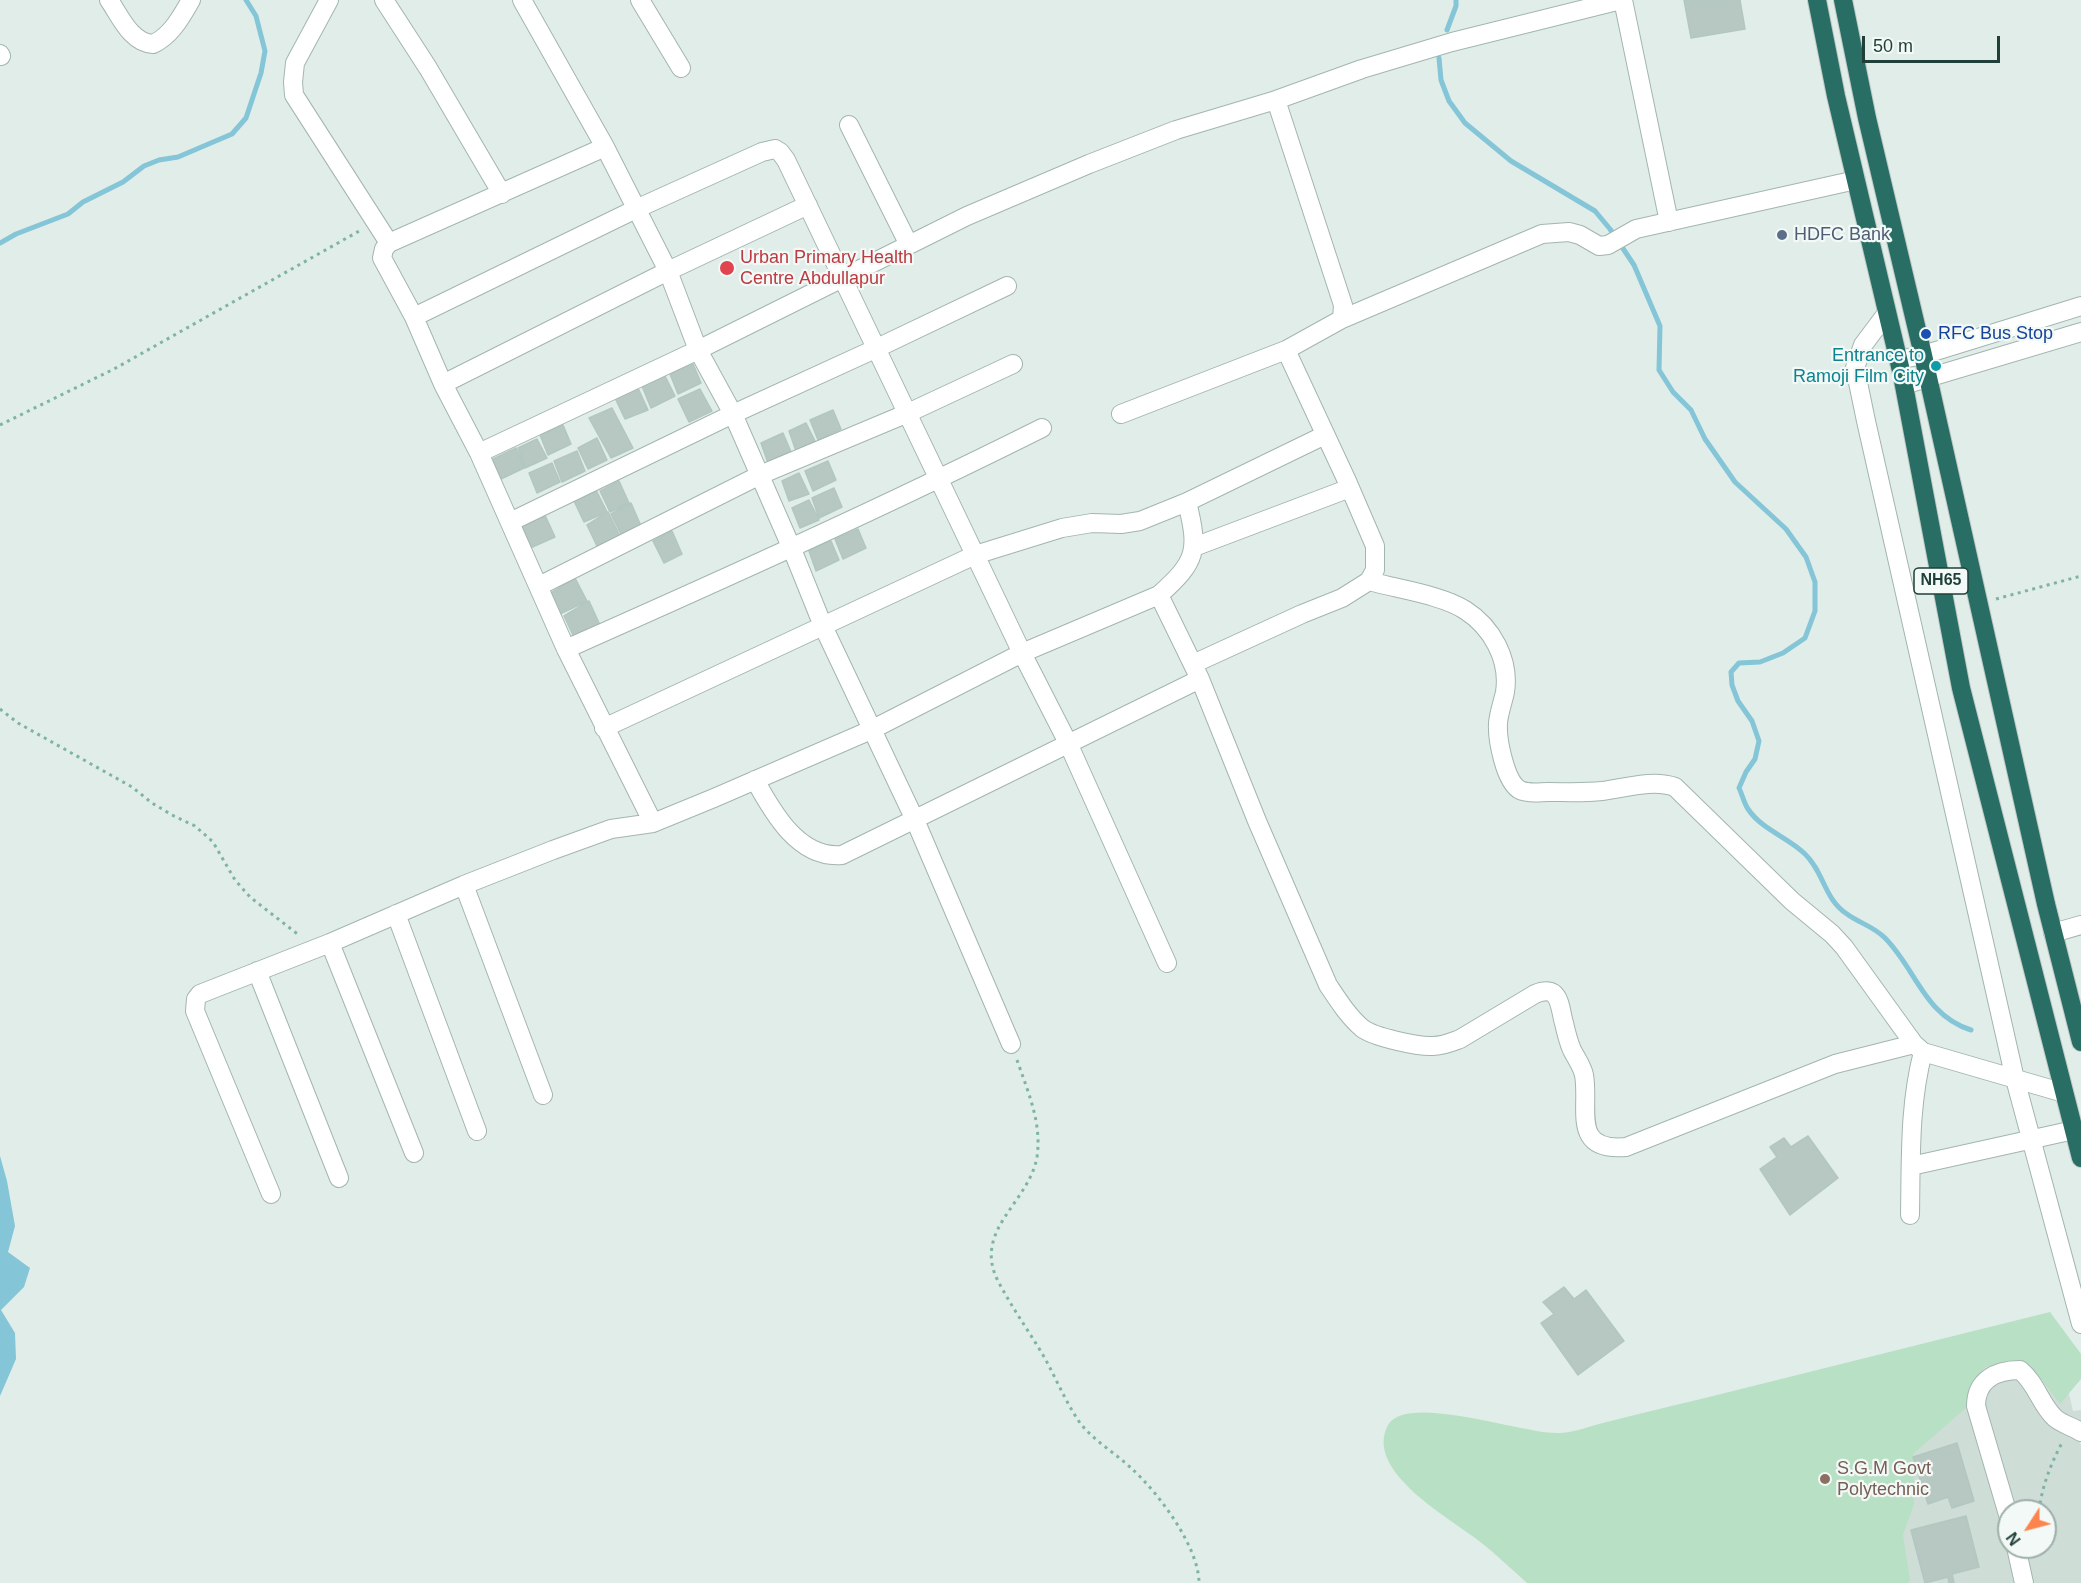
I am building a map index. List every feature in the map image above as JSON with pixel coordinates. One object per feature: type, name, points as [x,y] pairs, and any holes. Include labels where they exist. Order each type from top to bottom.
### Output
[{"type":"highway","name":"NH65","points":[[1817,0],[1836,96],[1904,385],[1961,688],[2081,1158]]},
{"type":"highway","name":"NH65","points":[[1844,0],[1867,118],[2081,1042]]},
{"type":"street","points":[[109,0],[130,32],[141,41],[153,45],[169,33],[191,0]]},
{"type":"street","points":[[329,0],[295,63],[294,95],[389,243]]},
{"type":"street","points":[[384,0],[428,68],[502,194]]},
{"type":"street","points":[[522,0],[605,147],[668,271],[698,350],[733,414],[823,626],[915,820],[1011,1044]]},
{"type":"street","points":[[640,0],[681,68]]},
{"type":"street","points":[[478,453],[698,350],[967,216],[1089,164],[1176,130],[1362,69],[1452,42],[1622,0],[1669,222]]},
{"type":"street","points":[[1276,99],[1341,296],[1342,319]]},
{"type":"street","points":[[849,125],[909,245]]},
{"type":"street","points":[[605,147],[389,243],[384,249],[382,258],[414,317],[443,384],[510,522],[566,649],[653,823]]},
{"type":"street","points":[[414,317],[636,209],[769,149],[780,152],[808,205],[875,349],[1068,743],[1167,963]]},
{"type":"street","points":[[1121,414],[1286,350],[1342,319],[1542,234],[1569,232],[1580,235],[1599,246],[1608,245],[1636,229],[1856,180]]},
{"type":"street","points":[[443,384],[668,271],[808,205]]},
{"type":"street","points":[[510,522],[733,414],[1007,286]]},
{"type":"street","points":[[1898,360],[1923,355],[2081,306]]},
{"type":"street","points":[[1887,313],[1863,345],[1856,368],[1868,433],[2015,1079],[2081,1324]]},
{"type":"street","points":[[1904,385],[2081,332]]},
{"type":"street","points":[[755,780],[783,825],[804,844],[819,853],[830,856],[842,855],[1068,743],[1196,671],[1302,614],[1342,598],[1369,581],[1375,570],[1375,546],[1286,350]]},
{"type":"street","points":[[539,586],[760,475],[908,413],[1013,364]]},
{"type":"street","points":[[566,649],[792,549],[1042,429]]},
{"type":"street","points":[[604,728],[975,555],[1062,528],[1092,523],[1121,524],[1140,520],[1187,502],[1325,435]]},
{"type":"street","points":[[1194,547],[1350,488]]},
{"type":"street","points":[[271,1194],[194,1006],[200,994],[323,946],[465,885],[611,829],[653,823],[871,730],[1022,653],[1159,595],[1188,565],[1194,547],[1193,523],[1187,502]]},
{"type":"street","points":[[1369,581],[1449,600],[1473,617],[1498,645],[1504,665],[1505,690],[1498,722],[1498,735],[1506,771],[1521,791],[1600,791],[1660,783],[1675,787],[1792,901],[1844,946],[1918,1048],[1912,1114],[1910,1215]]},
{"type":"street","points":[[1159,595],[1196,671],[1328,985],[1344,1009],[1364,1030],[1402,1042],[1432,1046],[1448,1044],[1535,994],[1546,991],[1553,993],[1558,1000],[1569,1042],[1582,1070],[1585,1124],[1591,1136],[1600,1146],[1612,1149],[1626,1147],[1835,1064],[1918,1048],[2064,1093]]},
{"type":"street","points":[[465,885],[543,1095]]},
{"type":"street","points":[[396,914],[477,1131]]},
{"type":"street","points":[[2054,933],[2081,925]]},
{"type":"street","points":[[323,946],[414,1153]]},
{"type":"street","points":[[257,971],[339,1178]]},
{"type":"street","points":[[1911,1166],[2074,1130]]},
{"type":"street","points":[[2003,1499],[1976,1406],[1979,1389],[1993,1376],[2005,1370],[2020,1370],[2035,1386],[2045,1406],[2055,1418],[2076,1429]]},
{"type":"street","points":[[2019,1559],[2024,1583]]},
{"type":"path","points":[[0,425],[114,369],[376,222]]},
{"type":"path","points":[[1978,603],[2081,576]]},
{"type":"path","points":[[0,709],[18,723],[132,787],[172,815],[195,826],[213,842],[235,880],[250,897],[323,946]]},
{"type":"path","points":[[1011,1044],[1037,1117],[1038,1146],[1031,1178],[998,1228],[992,1244],[991,1261],[997,1280],[1044,1357],[1067,1403],[1082,1426],[1147,1483],[1182,1534],[1195,1556],[1199,1583]]},
{"type":"path","points":[[2042,1499],[2053,1461],[2076,1429]]},
{"type":"shaded area","name":"S.G.M Govt Polytechnic","points":[[2050,1312],[2073,1411],[2081,1410],[2081,1434],[2077,1432],[2081,1446],[2081,1583],[1594,1583]]},
{"type":"green space","name":"S.G.M Govt Polytechnic","points":[[2050,1312],[2081,1354],[2081,1379],[2060,1404],[2042,1380],[2022,1361],[2000,1362],[1984,1368],[1977,1378],[1966,1408],[1913,1454],[1914,1504],[1903,1535],[1910,1580],[1908,1583],[1527,1583],[1485,1546],[1414,1492],[1399,1477],[1388,1460],[1384,1443],[1388,1425],[1399,1416],[1418,1413],[1468,1417],[1543,1432],[1569,1432]]},
{"type":"water","points":[[0,1156],[15,1226],[8,1252],[30,1268],[24,1287],[1,1310],[15,1333],[16,1359],[0,1396]]},
{"type":"building","points":[[1684,0],[1740,0],[1745,29],[1691,38]]},
{"type":"building","points":[[693,364],[701,383],[678,394],[670,374]]},
{"type":"building","points":[[665,376],[675,396],[651,408],[642,386]]},
{"type":"building","points":[[638,388],[648,410],[625,419],[615,398]]},
{"type":"building","points":[[700,389],[712,411],[689,422],[678,399]]},
{"type":"building","points":[[612,408],[633,448],[611,458],[589,418]]},
{"type":"building","points":[[833,410],[841,429],[818,440],[810,420]]},
{"type":"building","points":[[806,423],[816,443],[796,451],[789,431]]},
{"type":"building","points":[[563,425],[571,444],[548,455],[540,435]]},
{"type":"building","points":[[783,433],[791,452],[768,463],[761,443]]},
{"type":"building","points":[[597,438],[607,460],[588,469],[578,448]]},
{"type":"building","points":[[537,439],[547,458],[525,468],[518,448]]},
{"type":"building","points":[[516,448],[524,468],[501,479],[493,459]]},
{"type":"building","points":[[577,451],[585,471],[562,482],[554,461]]},
{"type":"building","points":[[828,461],[836,480],[813,491],[805,471]]},
{"type":"building","points":[[552,463],[560,482],[537,493],[529,473]]},
{"type":"building","points":[[799,473],[809,494],[789,501],[782,481]]},
{"type":"building","points":[[619,481],[629,503],[610,512],[600,491]]},
{"type":"building","points":[[595,488],[607,512],[584,522],[574,501]]},
{"type":"building","points":[[834,488],[842,507],[819,518],[812,498]]},
{"type":"building","points":[[809,500],[819,520],[800,528],[792,508]]},
{"type":"building","points":[[631,503],[641,526],[621,534],[611,514]]},
{"type":"building","points":[[608,512],[620,536],[597,546],[587,525]]},
{"type":"building","points":[[544,513],[555,537],[528,549],[519,528]]},
{"type":"building","points":[[858,529],[866,548],[843,559],[835,539]]},
{"type":"building","points":[[672,531],[682,554],[664,563],[653,541]]},
{"type":"building","points":[[831,541],[839,560],[816,571],[809,551]]},
{"type":"building","points":[[575,578],[587,601],[560,614],[551,593]]},
{"type":"building","points":[[589,601],[600,625],[574,637],[564,616]]},
{"type":"building","points":[[1808,1136],[1838,1178],[1790,1215],[1760,1169],[1777,1157],[1770,1147],[1784,1138],[1791,1147]]},
{"type":"building","points":[[1564,1287],[1574,1299],[1586,1290],[1624,1341],[1578,1375],[1541,1323],[1554,1314],[1543,1302]]},
{"type":"building","points":[[1957,1443],[1974,1501],[1952,1508],[1948,1497],[1928,1504],[1913,1457]]},
{"type":"building","points":[[1966,1516],[1979,1567],[1952,1574],[1954,1583],[1949,1583],[1948,1577],[1925,1583],[1911,1530]]},
{"type":"waterway","points":[[0,243],[16,234],[68,214],[83,202],[123,182],[144,166],[159,160],[178,157],[232,134],[246,118],[261,73],[265,51],[256,16],[246,0]]},
{"type":"waterway","points":[[1447,30],[1456,0]]},
{"type":"waterway","points":[[1439,58],[1441,80],[1449,101],[1465,123],[1511,161],[1595,211],[1610,229],[1634,265],[1660,326],[1659,370],[1673,392],[1691,410],[1705,439],[1735,482],[1786,529],[1806,557],[1815,582],[1815,611],[1805,638],[1783,653],[1760,662],[1739,663],[1731,672],[1732,685],[1738,701],[1752,721],[1759,741],[1755,759],[1739,788],[1747,807],[1760,822],[1805,854],[1839,908],[1885,938],[1942,1014],[1971,1030]]},
{"type":"place","name":"HDFC Bank","points":[[1782,235]]},
{"type":"place","name":"Urban Primary Health Centre Abdullapur","points":[[727,268]]},
{"type":"place","name":"RFC Bus Stop","points":[[1926,334]]},
{"type":"place","name":"Entrance to Ramoji Film City","points":[[1936,366]]},
{"type":"place","name":"S.G.M Govt Polytechnic","points":[[1825,1479]]}]
